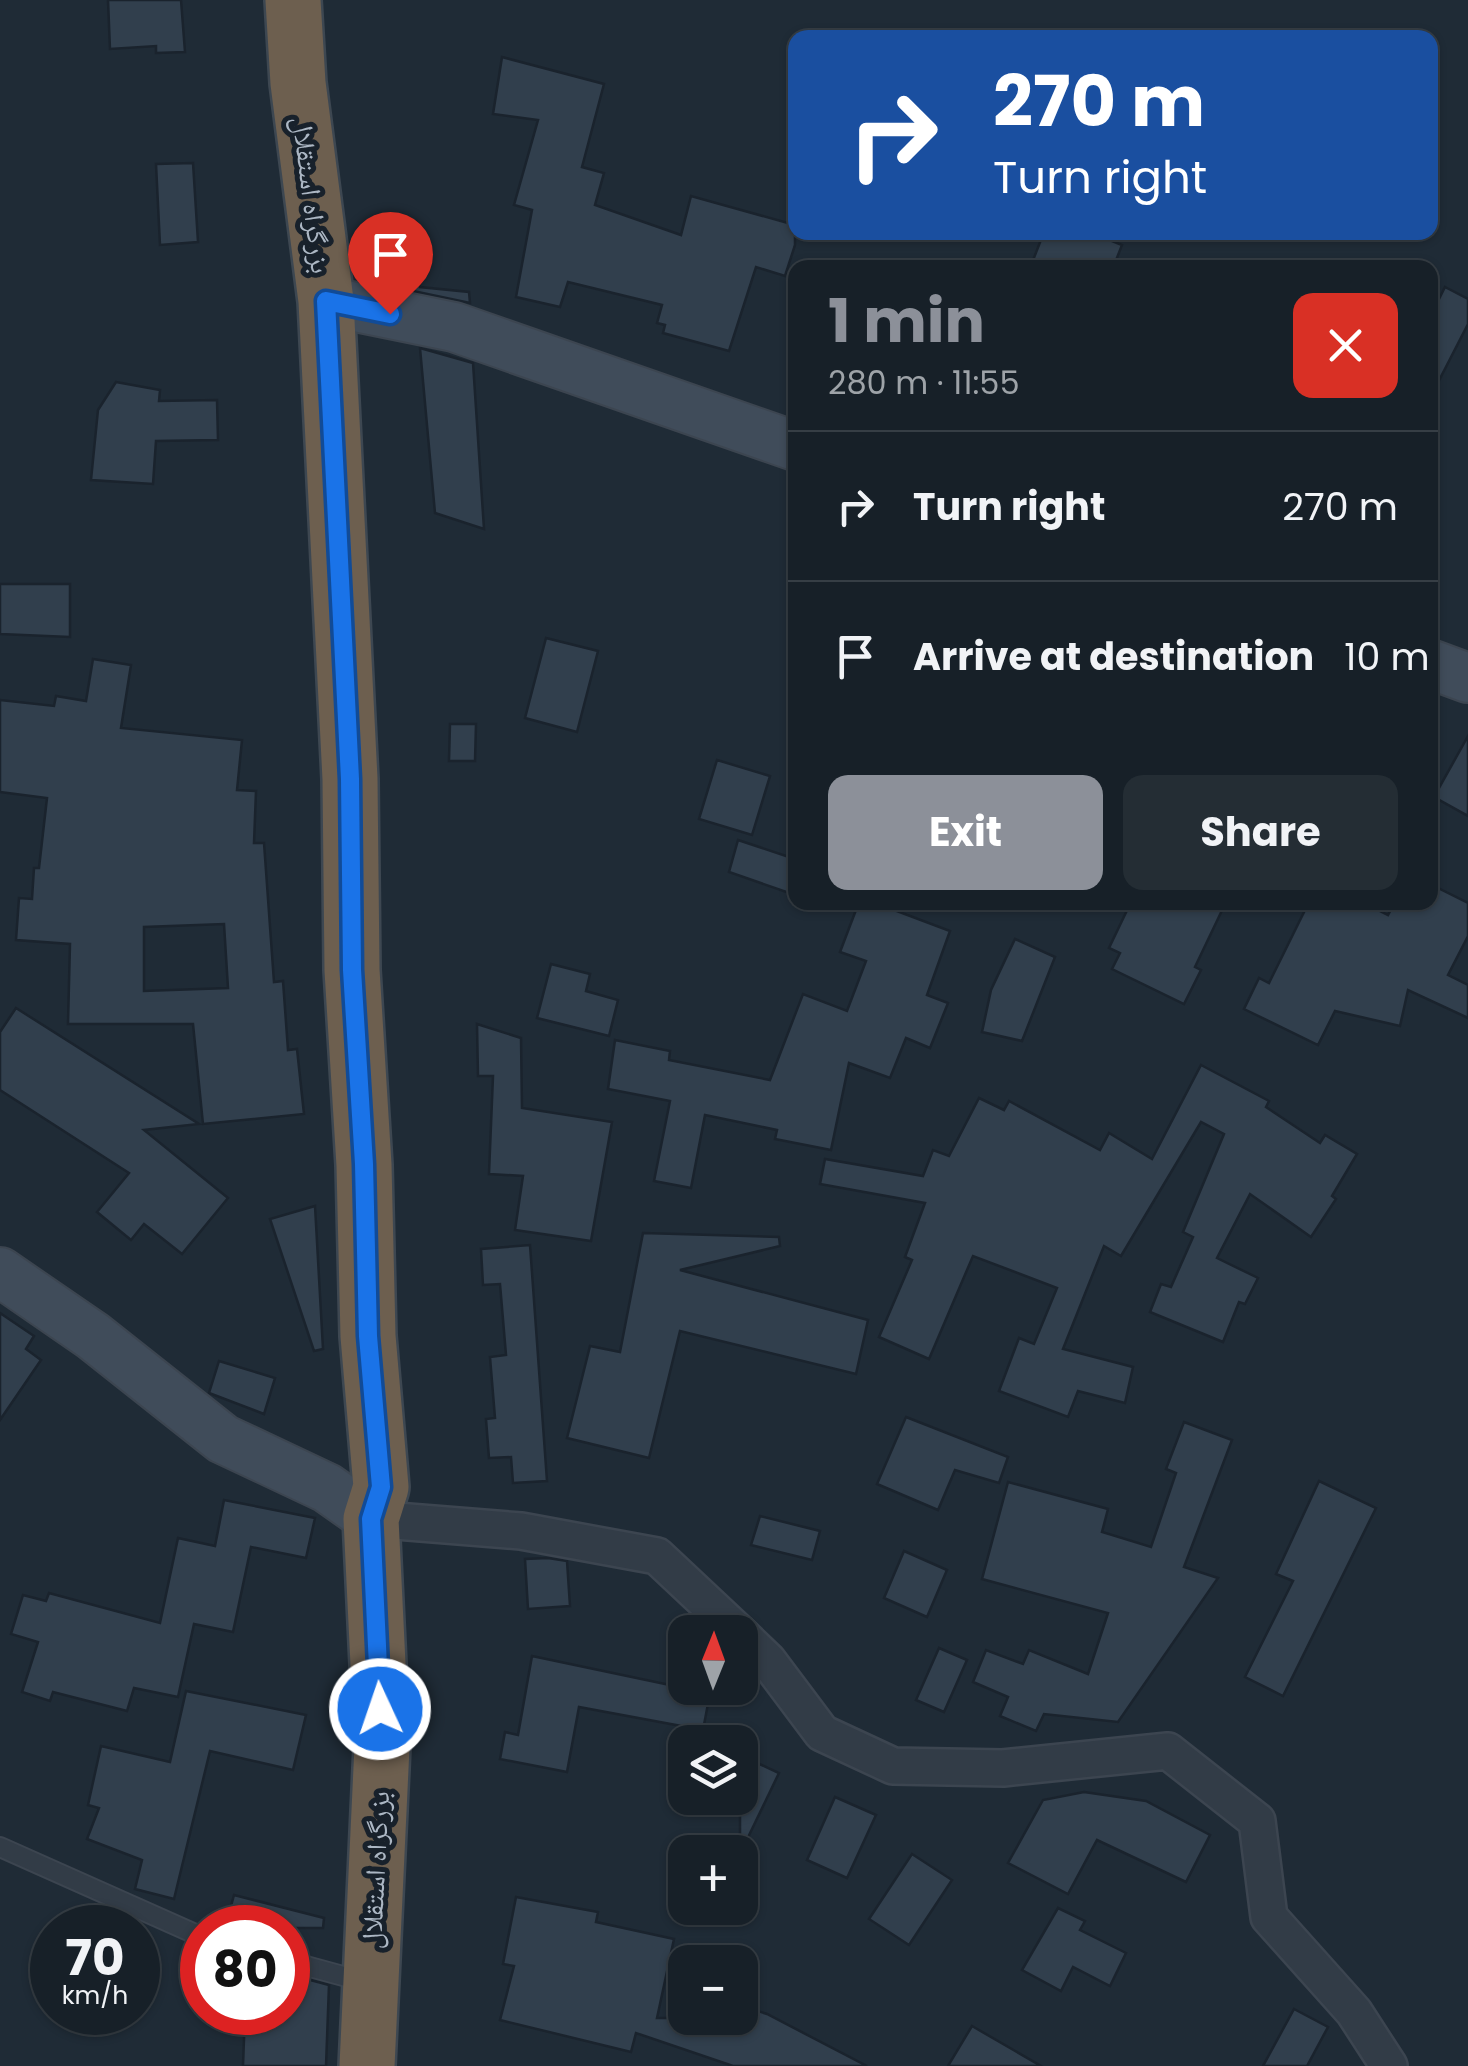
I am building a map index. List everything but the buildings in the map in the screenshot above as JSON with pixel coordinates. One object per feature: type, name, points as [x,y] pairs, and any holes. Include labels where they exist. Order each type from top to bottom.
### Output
[{"type":"highway","name":"بزرگراه استقلال","points":[[293,0],[298,84],[326,301],[350,779],[352,970],[364,1164],[368,1336],[381,1487],[371,1519],[382,1747],[368,2066]]},
{"type":"street","points":[[326,301],[454,326],[788,444]]},
{"type":"street","points":[[1438,667],[1468,678]]},
{"type":"street","points":[[0,1272],[94,1336],[223,1439],[326,1488],[371,1519],[522,1530],[657,1556],[720,1615]]},
{"type":"street","points":[[758,1651],[822,1733],[892,1766],[1002,1768],[1168,1751],[1257,1820],[1268,1917],[1354,2012],[1388,2066]]},
{"type":"lane","points":[[0,1846],[180,1927]]},
{"type":"lane","points":[[310,1967],[370,1984]]},
{"type":"route","points":[[380,1709],[371,1519],[381,1487],[368,1336],[364,1164],[352,970],[350,779],[326,301],[390,314]]}]
